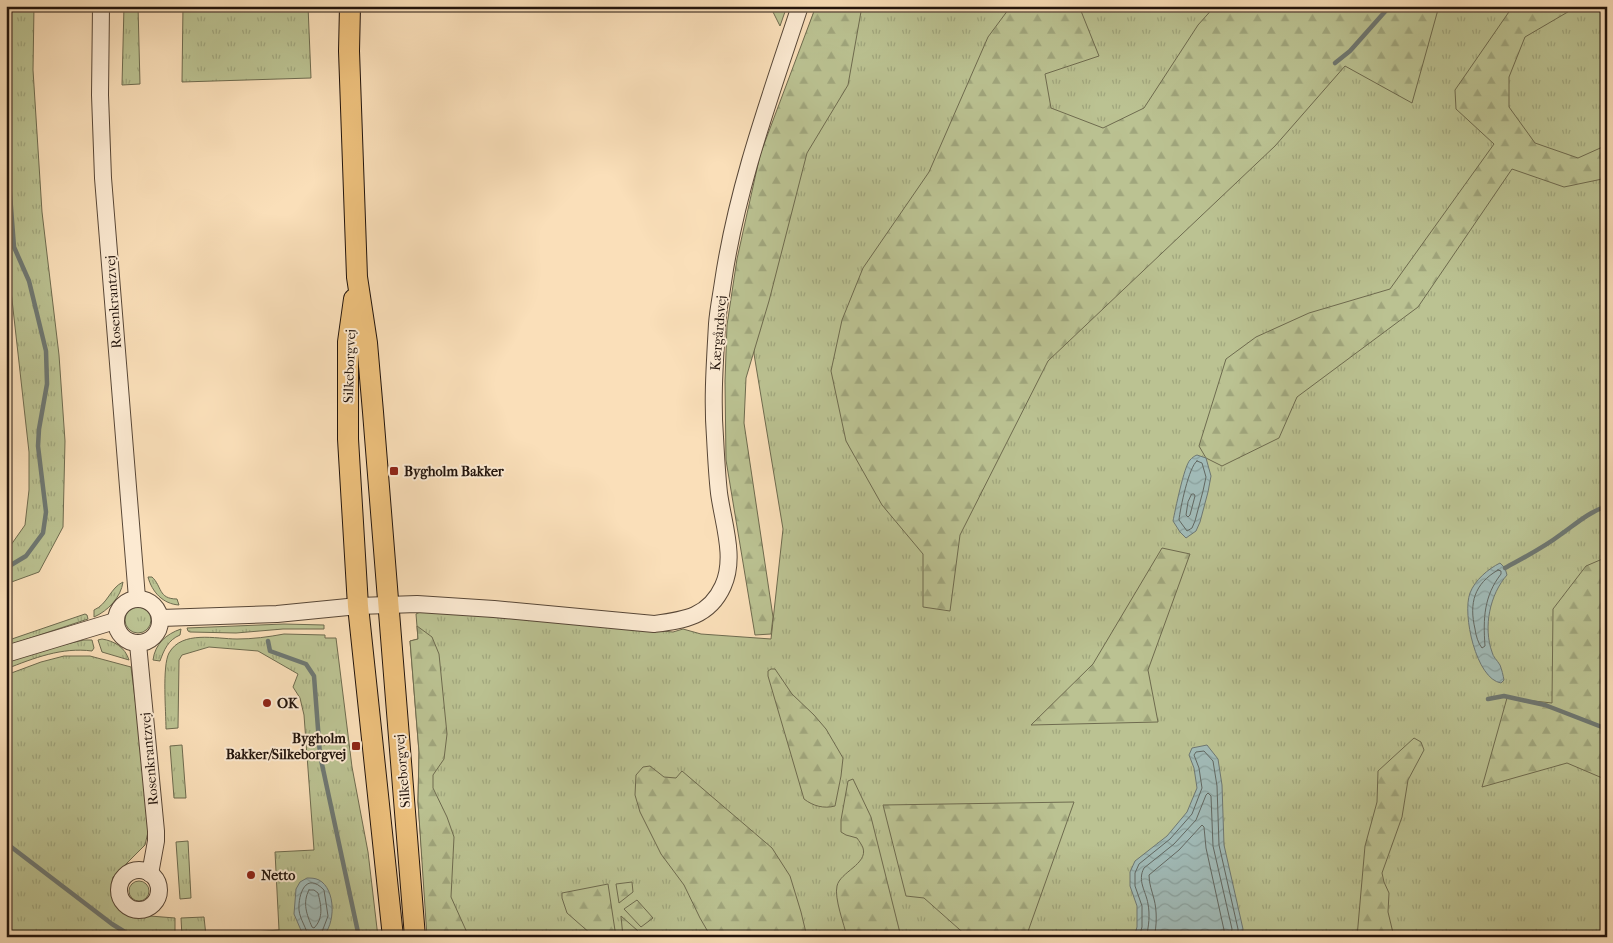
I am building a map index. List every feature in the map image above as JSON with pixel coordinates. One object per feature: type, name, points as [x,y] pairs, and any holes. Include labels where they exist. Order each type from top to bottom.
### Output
[{"type":"main road","name":"Silkeborgvej","points":[[350,6],[350,71],[357,277],[367,343],[415,937]]},
{"type":"main road","name":"Silkeborgvej","points":[[357,277],[348,342],[348,439],[358,606],[393,937]]},
{"type":"street","name":"Rosenkrantzvej","points":[[101,6],[100,95],[103,178],[137,598]]},
{"type":"street","name":"Kærgårdsvej","points":[[388,605],[416,604],[654,624],[698,615],[713,603],[723,586],[728,567],[728,546],[719,492],[715,435],[714,376],[718,321],[726,264],[750,158],[800,6]]},
{"type":"street","points":[[137,598],[145,599],[153,604],[161,618],[160,628],[155,636],[148,642],[138,644],[122,637],[117,630],[115,621],[117,612],[122,605],[128,600],[137,598]]},
{"type":"street","points":[[161,618],[277,614],[388,605]]},
{"type":"street","points":[[6,654],[115,621]]},
{"type":"street","name":"Rosenkrantzvej","points":[[138,644],[156,831],[150,874]]},
{"type":"green space","points":[[6,6],[34,6],[33,70],[42,212],[59,355],[65,441],[63,527],[39,572],[6,584],[6,552],[25,525],[29,490],[29,452],[6,246]]},
{"type":"green space","points":[[124,6],[138,6],[140,84],[122,85]]},
{"type":"green space","points":[[183,6],[308,6],[311,78],[182,82]]},
{"type":"green space","points":[[770,6],[787,6],[780,26]]},
{"type":"green space","points":[[816,6],[1607,6],[1607,937],[428,937],[418,802],[419,752],[410,641],[418,639],[416,614],[422,611],[673,632],[683,629],[701,634],[771,639],[783,529],[754,354],[756,233],[799,55]]},
{"type":"green space","points":[[816,6],[862,6],[848,85],[807,153],[769,301],[746,378],[744,423],[773,617],[771,634],[755,635],[726,460],[725,381],[727,325],[737,259],[760,155]]},
{"type":"green space","points":[[1011,6],[1079,6],[1099,56],[1045,74],[1051,108],[1103,128],[1144,108],[1198,25],[1215,6],[1439,6],[1412,103],[1345,66],[1275,146],[1048,361],[960,535],[950,611],[923,607],[923,554],[882,505],[846,441],[831,371],[842,320],[863,268],[929,172],[988,37]]},
{"type":"green space","points":[[1513,6],[1578,6],[1525,37],[1509,77],[1509,107],[1535,143],[1578,158],[1607,145],[1607,178],[1564,187],[1512,169],[1418,307],[1297,397],[1279,438],[1222,466],[1206,458],[1199,446],[1226,359],[1256,337],[1309,313],[1390,289],[1494,144],[1456,109],[1455,90]]},
{"type":"green space","points":[[1162,548],[1190,554],[1148,670],[1158,722],[1031,725],[1093,664]]},
{"type":"green space","points":[[1607,557],[1607,780],[1567,763],[1482,787],[1507,698],[1552,703],[1553,609],[1586,566]]},
{"type":"green space","points":[[148,577],[152,577],[163,594],[166,597],[177,599],[179,605],[163,600],[155,592]]},
{"type":"green space","points":[[123,582],[120,593],[113,603],[94,617],[94,610],[103,604],[115,588]]},
{"type":"green space","points":[[138,607],[147,611],[151,620],[147,629],[138,633],[129,629],[125,620],[129,611]]},
{"type":"green space","points":[[85,614],[88,619],[6,646],[6,641]]},
{"type":"green space","points":[[284,624],[324,625],[324,629],[283,629],[236,633],[190,632],[187,628]]},
{"type":"green space","points":[[417,626],[432,637],[439,654],[447,734],[444,759],[433,775],[433,788],[454,837],[451,897],[469,937],[427,937],[418,802],[419,752],[410,641],[418,639]]},
{"type":"green space","points":[[181,629],[180,635],[167,646],[160,661],[153,660],[156,649],[162,640]]},
{"type":"green space","points":[[284,634],[325,635],[325,638],[336,638],[352,767],[368,852],[378,937],[182,937],[181,918],[204,917],[206,936],[279,930],[275,852],[314,850],[304,715],[300,698],[293,687],[298,674],[258,651],[209,647],[182,655],[179,660],[178,728],[166,729],[165,678],[169,653],[182,641],[191,638],[249,639]]},
{"type":"green space","points":[[102,639],[119,645],[129,660],[102,652],[98,640]]},
{"type":"green space","points":[[84,640],[92,640],[94,648],[92,651],[59,652],[38,657],[6,669],[6,662],[37,651]]},
{"type":"green space","points":[[64,656],[90,656],[131,667],[143,762],[148,832],[145,845],[113,877],[111,891],[115,904],[123,913],[135,918],[150,916],[175,918],[175,937],[6,937],[6,675]]},
{"type":"green space","points":[[775,669],[792,694],[826,729],[843,758],[835,806],[819,806],[804,799],[768,676],[768,671]]},
{"type":"green space","points":[[1414,738],[1421,742],[1424,750],[1408,780],[1402,817],[1382,873],[1389,893],[1388,912],[1394,937],[1357,937],[1365,846],[1377,802],[1378,771]]},
{"type":"green space","points":[[182,745],[186,798],[174,798],[170,746]]},
{"type":"green space","points":[[650,766],[664,777],[676,778],[682,771],[772,848],[790,876],[807,937],[711,937],[684,885],[661,854],[640,812],[635,795],[636,775],[643,767]]},
{"type":"green space","points":[[853,779],[871,817],[901,937],[847,937],[836,891],[839,881],[858,863],[863,854],[863,847],[857,838],[841,832],[841,820],[848,781]]},
{"type":"green space","points":[[1074,802],[1026,937],[968,937],[924,898],[906,896],[883,805]]},
{"type":"green space","points":[[188,841],[191,898],[180,899],[176,842]]},
{"type":"green space","points":[[135,881],[143,881],[149,887],[149,895],[143,901],[135,901],[129,895],[129,887]]},
{"type":"green space","points":[[632,882],[633,892],[619,903],[616,884]]},
{"type":"green space","points":[[608,884],[616,937],[597,937],[567,913],[562,893]]},
{"type":"green space","points":[[637,900],[653,918],[641,927],[624,909]]},
{"type":"green space","points":[[621,916],[638,931],[633,937],[623,937]]},
{"type":"water","points":[[1197,455],[1206,458],[1211,476],[1200,522],[1196,531],[1186,538],[1173,521],[1185,471],[1190,460]]},
{"type":"water","points":[[1500,563],[1505,568],[1507,575],[1492,601],[1488,632],[1494,657],[1500,665],[1502,672],[1504,680],[1501,683],[1492,679],[1484,670],[1478,658],[1473,644],[1468,615],[1468,603],[1472,588],[1482,575]]},
{"type":"water","points":[[1207,745],[1218,759],[1222,785],[1224,845],[1243,929],[1242,937],[1134,937],[1137,927],[1137,906],[1130,886],[1130,872],[1135,861],[1167,836],[1187,812],[1197,788],[1194,768],[1189,755],[1192,748]]},
{"type":"water","points":[[307,878],[318,879],[329,891],[332,916],[327,931],[322,937],[306,937],[303,935],[294,914],[296,889],[300,882]]},
{"type":"waterway","points":[[1335,63],[1350,51],[1390,6]]},
{"type":"waterway","points":[[6,142],[14,247],[29,281],[46,351],[47,384],[38,446],[46,512],[43,533],[26,556],[6,568]]},
{"type":"waterway","points":[[1505,568],[1533,553],[1588,515],[1607,506]]},
{"type":"waterway","points":[[268,641],[270,651],[306,664],[314,676],[320,755],[359,937]]},
{"type":"waterway","points":[[1488,699],[1504,696],[1545,705],[1607,729]]},
{"type":"waterway","points":[[6,843],[112,924],[133,937]]},
{"type":"place","name":"Bygholm Bakker","points":[[394,471]]},
{"type":"place","name":"OK","points":[[267,703]]},
{"type":"place","name":"Bygholm Bakker/Silkeborgvej","points":[[356,746]]},
{"type":"place","name":"Netto","points":[[251,875]]}]
